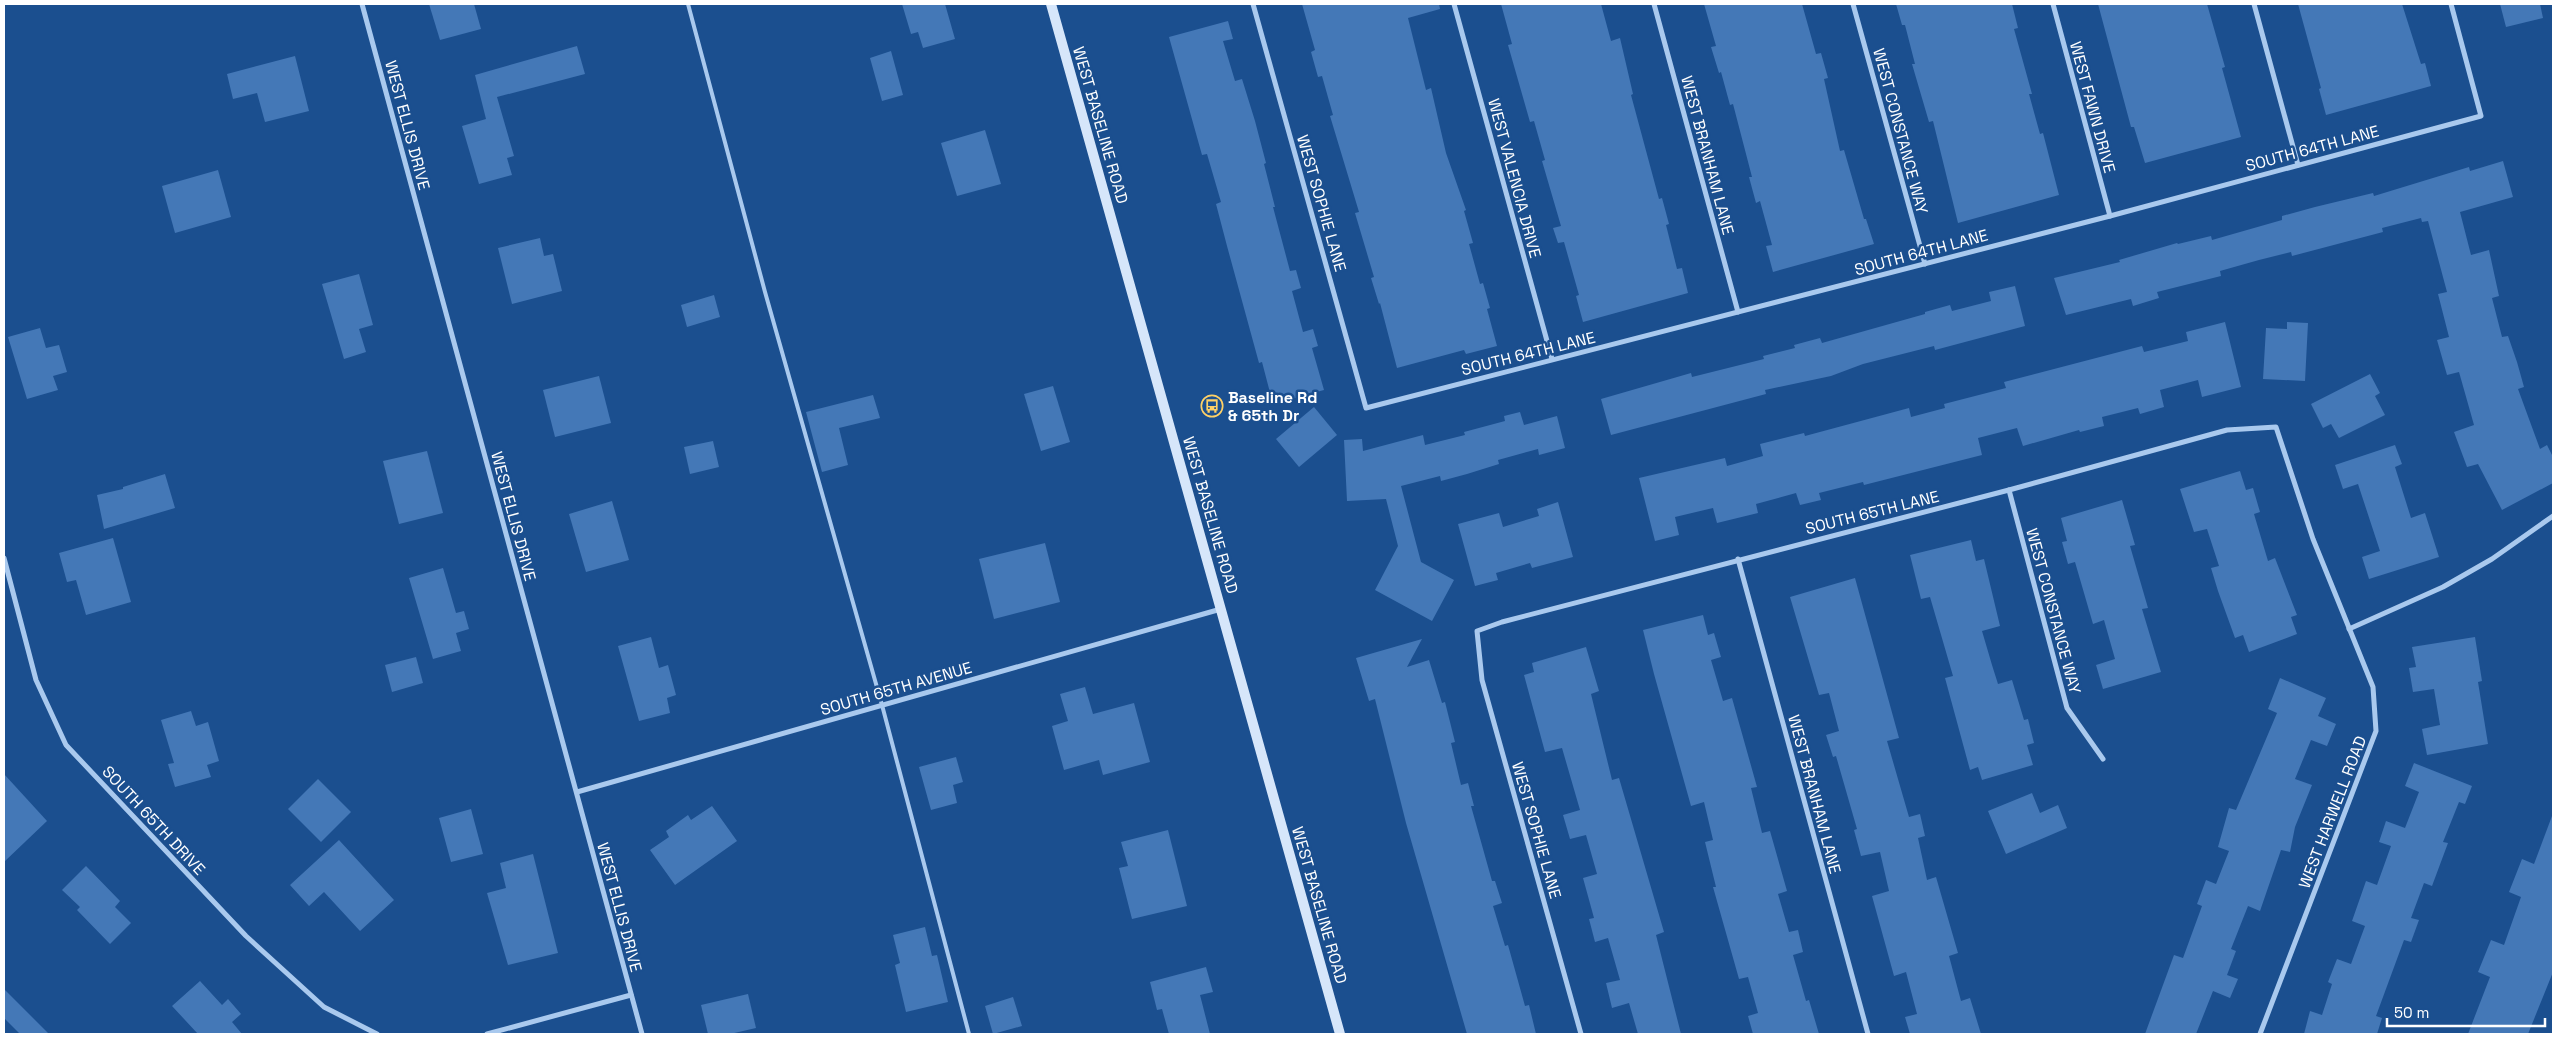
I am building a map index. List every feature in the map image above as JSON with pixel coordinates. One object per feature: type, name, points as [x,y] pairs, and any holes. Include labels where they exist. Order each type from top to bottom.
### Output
[{"type":"main road","name":"WEST BASELINE ROAD","points":[[1051,4],[1340,1034]]},
{"type":"street","name":"WEST ELLIS DRIVE","points":[[362,4],[642,1034]]},
{"type":"street","name":"WEST SOPHIE LANE","points":[[1253,4],[1366,408]]},
{"type":"street","name":"WEST VALENCIA DRIVE","points":[[1454,4],[1552,359]]},
{"type":"street","name":"WEST BRANHAM LANE","points":[[1654,4],[1738,312]]},
{"type":"street","name":"WEST CONSTANCE WAY","points":[[1853,4],[1925,264]]},
{"type":"street","name":"WEST FAWN DRIVE","points":[[2053,4],[2110,216]]},
{"type":"street","points":[[2254,4],[2298,165]]},
{"type":"street","name":"SOUTH 64TH LANE","points":[[1366,408],[2110,216],[2481,116],[2451,4]]},
{"type":"street","name":"SOUTH 65TH LANE","points":[[1477,631],[1502,622],[2009,490],[2227,430],[2276,428]]},
{"type":"street","name":"WEST HARWELL ROAD","points":[[2260,1034],[2376,731],[2373,687],[2313,539],[2276,428]]},
{"type":"street","name":"WEST CONSTANCE WAY","points":[[2009,490],[2067,708],[2103,759]]},
{"type":"street","points":[[2349,629],[2451,582],[2492,559],[2553,516]]},
{"type":"street","name":"SOUTH 65TH DRIVE","points":[[4,558],[36,680],[66,745],[246,936],[324,1007],[377,1034]]},
{"type":"street","name":"WEST BRANHAM LANE","points":[[1738,560],[1868,1034]]},
{"type":"street","name":"SOUTH 65TH AVENUE","points":[[577,792],[1222,608]]},
{"type":"street","name":"WEST SOPHIE LANE","points":[[1477,631],[1482,680],[1581,1034]]},
{"type":"street","points":[[487,1034],[631,995]]},
{"type":"lane","points":[[688,4],[764,292],[882,705],[969,1034]]},
{"type":"building","points":[[429,4],[474,4],[481,29],[440,40]]},
{"type":"building","points":[[902,4],[945,4],[955,39],[923,48],[918,32],[911,34]]},
{"type":"building","points":[[1302,4],[1439,4],[1440,9],[1408,18],[1426,90],[1431,88],[1446,153],[1466,210],[1464,211],[1473,243],[1469,244],[1480,284],[1483,283],[1490,308],[1487,309],[1497,346],[1466,354],[1464,350],[1397,368],[1380,303],[1371,278],[1374,277],[1355,213],[1359,212],[1330,116],[1333,115],[1322,76],[1318,77],[1311,52],[1315,50]]},
{"type":"building","points":[[1501,4],[1601,4],[1611,41],[1620,38],[1633,94],[1631,95],[1659,199],[1662,198],[1669,224],[1666,225],[1677,269],[1682,268],[1688,293],[1583,322],[1576,296],[1579,295],[1564,242],[1558,243],[1553,228],[1561,226],[1542,161],[1545,160],[1534,121],[1530,122],[1508,45],[1512,44]]},
{"type":"building","points":[[1704,4],[1802,4],[1816,54],[1821,53],[1828,78],[1824,79],[1840,151],[1844,150],[1864,219],[1866,219],[1874,244],[1773,272],[1766,246],[1772,245],[1760,201],[1756,203],[1749,177],[1752,177],[1733,104],[1730,105],[1721,72],[1719,73],[1711,47],[1716,46]]},
{"type":"building","points":[[1896,4],[2012,4],[2018,28],[2014,29],[2032,94],[2029,94],[2040,134],[2043,133],[2059,195],[1958,223],[1933,121],[1929,122],[1912,64],[1915,64],[1905,25],[1902,25]]},
{"type":"building","points":[[2098,4],[2207,4],[2225,67],[2222,68],[2241,137],[2145,163],[2134,127],[2131,127]]},
{"type":"building","points":[[2298,4],[2402,4],[2421,64],[2425,63],[2431,86],[2326,115],[2319,89],[2321,88]]},
{"type":"building","points":[[2500,4],[2540,4],[2543,18],[2506,27]]},
{"type":"building","points":[[1228,21],[1233,39],[1223,41],[1235,81],[1242,79],[1255,121],[1266,163],[1264,164],[1275,207],[1273,207],[1290,271],[1296,270],[1301,288],[1292,291],[1303,332],[1313,329],[1318,346],[1312,348],[1324,390],[1273,404],[1262,362],[1259,363],[1216,204],[1221,202],[1207,154],[1202,155],[1169,37]]},
{"type":"building","points":[[577,46],[585,74],[497,97],[514,156],[507,158],[512,175],[479,184],[462,126],[486,119],[475,75]]},
{"type":"building","points":[[891,51],[903,95],[882,101],[870,58]]},
{"type":"building","points":[[295,56],[309,111],[265,122],[257,93],[233,99],[227,74]]},
{"type":"building","points":[[985,130],[1001,184],[957,196],[941,143]]},
{"type":"building","points":[[2503,161],[2513,197],[2460,212],[2471,255],[2489,250],[2499,296],[2492,298],[2502,337],[2508,336],[2517,362],[2524,387],[2518,389],[2540,449],[2547,445],[2553,457],[2553,483],[2502,510],[2478,464],[2467,467],[2454,432],[2474,425],[2459,372],[2447,375],[2437,340],[2449,337],[2438,294],[2447,292],[2428,221],[2422,222],[2421,218],[2382,228],[2383,232],[2292,256],[2291,252],[2220,271],[2221,276],[2157,292],[2159,298],[2133,306],[2131,299],[2066,315],[2054,278],[2120,262],[2119,260],[2177,243],[2211,236],[2212,240],[2282,220],[2282,216],[2315,207],[2373,193],[2374,196],[2469,167],[2470,171]]},
{"type":"building","points":[[218,170],[231,217],[175,233],[162,186]]},
{"type":"building","points":[[540,238],[544,256],[553,254],[562,291],[512,304],[498,248]]},
{"type":"building","points":[[359,274],[373,325],[359,329],[366,352],[344,359],[322,284]]},
{"type":"building","points":[[2015,286],[2025,326],[1935,350],[1934,346],[1863,364],[1831,376],[1765,390],[1766,394],[1611,435],[1601,399],[1691,373],[1692,377],[1764,359],[1763,356],[1795,348],[1794,345],[1820,338],[1822,343],[1925,314],[1925,312],[1950,305],[1952,311],[1991,301],[1989,292]]},
{"type":"building","points":[[714,295],[720,317],[687,327],[681,305]]},
{"type":"building","points":[[2225,322],[2241,387],[2202,397],[2198,380],[2160,390],[2164,407],[2140,414],[2138,408],[2102,417],[2104,426],[2080,432],[2079,430],[2023,446],[2017,428],[1978,438],[1982,455],[1864,485],[1863,482],[1819,493],[1821,500],[1800,505],[1796,493],[1756,504],[1758,513],[1717,523],[1713,508],[1675,517],[1679,535],[1655,541],[1639,478],[1725,458],[1727,466],[1763,456],[1760,444],[1804,433],[1805,436],[1909,408],[1911,417],[1945,408],[1944,404],[2006,388],[2004,382],[2142,346],[2144,352],[2188,341],[2186,332]]},
{"type":"building","points":[[2287,322],[2308,323],[2305,381],[2263,379],[2266,328],[2287,329]]},
{"type":"building","points":[[40,328],[46,348],[59,345],[67,372],[53,376],[58,390],[27,399],[8,337]]},
{"type":"building","points":[[2370,374],[2380,393],[2375,396],[2385,415],[2339,438],[2331,424],[2323,428],[2311,404]]},
{"type":"building","points":[[599,376],[611,423],[555,437],[543,390]]},
{"type":"building","points":[[1053,386],[1070,442],[1041,451],[1024,394]]},
{"type":"building","points":[[873,395],[880,418],[839,428],[848,465],[822,472],[806,412]]},
{"type":"building","points":[[1314,407],[1337,435],[1299,467],[1276,439]]},
{"type":"building","points":[[1520,412],[1524,425],[1557,416],[1565,448],[1539,455],[1538,449],[1498,460],[1499,464],[1467,474],[1441,481],[1440,476],[1401,486],[1421,562],[1454,580],[1432,621],[1375,590],[1398,546],[1386,499],[1347,501],[1344,440],[1362,439],[1363,451],[1423,435],[1425,445],[1465,435],[1464,432],[1505,421],[1504,416]]},
{"type":"building","points":[[713,441],[719,467],[690,474],[684,447]]},
{"type":"building","points":[[2395,445],[2402,464],[2395,467],[2411,518],[2425,513],[2439,557],[2369,579],[2362,557],[2380,551],[2358,484],[2343,489],[2335,465]]},
{"type":"building","points":[[427,451],[443,513],[399,524],[383,461]]},
{"type":"building","points":[[2240,471],[2246,490],[2253,488],[2260,512],[2254,514],[2268,561],[2275,558],[2297,615],[2291,617],[2297,634],[2249,652],[2243,635],[2235,638],[2218,591],[2211,568],[2219,566],[2207,529],[2194,532],[2180,489]]},
{"type":"building","points":[[165,474],[175,508],[104,529],[97,495],[123,489],[123,487]]},
{"type":"building","points":[[2122,500],[2135,545],[2130,546],[2148,608],[2142,609],[2161,672],[2103,689],[2096,665],[2115,659],[2104,620],[2093,624],[2075,562],[2068,564],[2062,542],[2067,541],[2061,518]]},
{"type":"building","points":[[612,501],[629,560],[586,572],[569,514]]},
{"type":"building","points":[[1558,502],[1573,557],[1532,568],[1530,563],[1496,573],[1498,580],[1475,586],[1458,524],[1499,513],[1503,527],[1539,516],[1537,509]]},
{"type":"building","points":[[113,538],[131,602],[86,615],[76,580],[67,582],[59,553]]},
{"type":"building","points":[[1971,540],[1976,561],[1984,559],[2000,626],[1982,631],[1992,665],[1998,684],[2012,680],[2024,720],[2028,719],[2034,743],[2027,745],[2033,765],[1982,780],[1978,767],[1970,770],[1945,678],[1953,676],[1930,597],[1921,599],[1910,555]]},
{"type":"building","points":[[1045,543],[1060,602],[994,619],[979,559]]},
{"type":"building","points":[[443,568],[456,613],[464,611],[469,629],[456,633],[461,651],[433,659],[409,578]]},
{"type":"building","points":[[1855,578],[1899,738],[1887,741],[1909,817],[1920,814],[1925,836],[1918,838],[1927,880],[1936,877],[1958,953],[1949,956],[1961,1001],[1970,998],[1981,1034],[1910,1034],[1905,1017],[1917,1014],[1906,972],[1894,976],[1872,896],[1889,891],[1880,852],[1861,856],[1854,830],[1857,829],[1836,756],[1833,757],[1826,735],[1839,731],[1829,693],[1819,695],[1790,597]]},
{"type":"building","points":[[1703,615],[1708,635],[1714,633],[1721,657],[1711,660],[1723,701],[1732,698],[1757,787],[1751,788],[1762,833],[1770,831],[1787,891],[1778,894],[1789,932],[1798,930],[1803,952],[1793,955],[1806,1001],[1809,1000],[1819,1034],[1753,1034],[1748,1016],[1758,1013],[1748,977],[1739,979],[1713,887],[1716,887],[1705,842],[1713,840],[1704,802],[1691,806],[1643,630]]},
{"type":"building","points":[[651,637],[659,668],[668,665],[676,695],[667,698],[670,713],[639,721],[618,646]]},
{"type":"building","points":[[2475,637],[2482,681],[2478,682],[2488,744],[2427,755],[2422,729],[2440,725],[2434,689],[2413,692],[2409,668],[2416,667],[2412,647]]},
{"type":"building","points":[[1422,639],[1407,667],[1429,660],[1442,703],[1445,702],[1455,742],[1451,743],[1461,785],[1468,783],[1474,806],[1471,806],[1492,881],[1495,881],[1502,903],[1493,906],[1505,946],[1508,945],[1525,1006],[1529,1005],[1536,1034],[1467,1034],[1406,823],[1375,699],[1369,701],[1356,658]]},
{"type":"building","points":[[1586,647],[1599,691],[1591,694],[1612,780],[1619,778],[1664,932],[1656,935],[1681,1034],[1638,1034],[1629,1003],[1612,1008],[1606,983],[1620,980],[1608,938],[1595,942],[1589,919],[1594,918],[1583,878],[1597,874],[1586,835],[1570,839],[1563,815],[1580,810],[1562,748],[1545,752],[1524,675],[1534,672],[1532,663]]},
{"type":"building","points":[[416,657],[423,683],[392,692],[385,665]]},
{"type":"building","points":[[2280,678],[2326,698],[2318,716],[2336,724],[2327,746],[2311,740],[2295,779],[2312,785],[2295,827],[2290,852],[2281,850],[2260,911],[2248,906],[2231,949],[2236,951],[2227,975],[2238,979],[2230,998],[2213,991],[2196,1034],[2145,1034],[2174,955],[2183,958],[2202,906],[2197,904],[2206,880],[2216,884],[2229,851],[2218,847],[2229,808],[2236,810],[2277,713],[2268,709]]},
{"type":"building","points":[[1085,687],[1093,714],[1134,703],[1150,762],[1103,775],[1099,760],[1064,770],[1052,726],[1068,721],[1060,694]]},
{"type":"building","points":[[191,711],[196,726],[208,722],[219,761],[207,765],[211,777],[175,787],[168,764],[174,763],[161,720]]},
{"type":"building","points":[[956,757],[963,782],[953,785],[957,803],[931,810],[919,767]]},
{"type":"building","points":[[2414,763],[2472,786],[2465,804],[2459,802],[2443,842],[2448,843],[2432,886],[2424,883],[2411,918],[2419,920],[2411,942],[2404,940],[2376,1016],[2382,1018],[2377,1034],[2304,1034],[2310,1011],[2322,1015],[2332,984],[2328,982],[2337,959],[2351,964],[2365,926],[2352,921],[2366,881],[2377,885],[2391,846],[2379,842],[2386,821],[2405,828],[2419,792],[2405,786]]},
{"type":"building","points":[[4,774],[47,821],[4,862]]},
{"type":"building","points":[[318,779],[351,812],[321,842],[288,809]]},
{"type":"building","points":[[2032,793],[2040,813],[2058,805],[2067,828],[2006,854],[1988,811]]},
{"type":"building","points":[[712,806],[737,841],[675,885],[650,850],[669,837],[666,831],[688,815],[691,820]]},
{"type":"building","points":[[471,809],[483,854],[451,862],[439,818]]},
{"type":"building","points":[[2552,816],[2553,972],[2528,1034],[2468,1034],[2490,977],[2478,972],[2491,940],[2504,945],[2521,897],[2509,892],[2522,859],[2534,864]]},
{"type":"building","points":[[1168,830],[1187,906],[1132,919],[1119,868],[1128,866],[1121,842]]},
{"type":"building","points":[[339,840],[394,900],[360,931],[324,892],[309,906],[290,885]]},
{"type":"building","points":[[533,854],[558,953],[508,965],[487,893],[506,888],[500,863]]},
{"type":"building","points":[[86,866],[120,901],[115,907],[131,923],[110,944],[77,910],[80,907],[62,890]]},
{"type":"building","points":[[925,927],[932,956],[937,955],[948,1002],[906,1012],[895,965],[900,963],[893,935]]},
{"type":"building","points":[[1206,967],[1213,992],[1200,995],[1210,1034],[1169,1034],[1162,1009],[1157,1010],[1150,982]]},
{"type":"building","points":[[200,981],[222,1005],[228,999],[241,1014],[232,1022],[242,1034],[198,1034],[172,1006]]},
{"type":"building","points":[[4,989],[49,1034],[20,1034],[4,1018]]},
{"type":"building","points":[[748,994],[756,1028],[730,1034],[708,1034],[701,1005]]},
{"type":"building","points":[[1013,997],[1022,1026],[993,1034],[985,1006]]},
{"type":"place","name":"Baseline Rd & 65th Dr","points":[[1212,406]]}]
